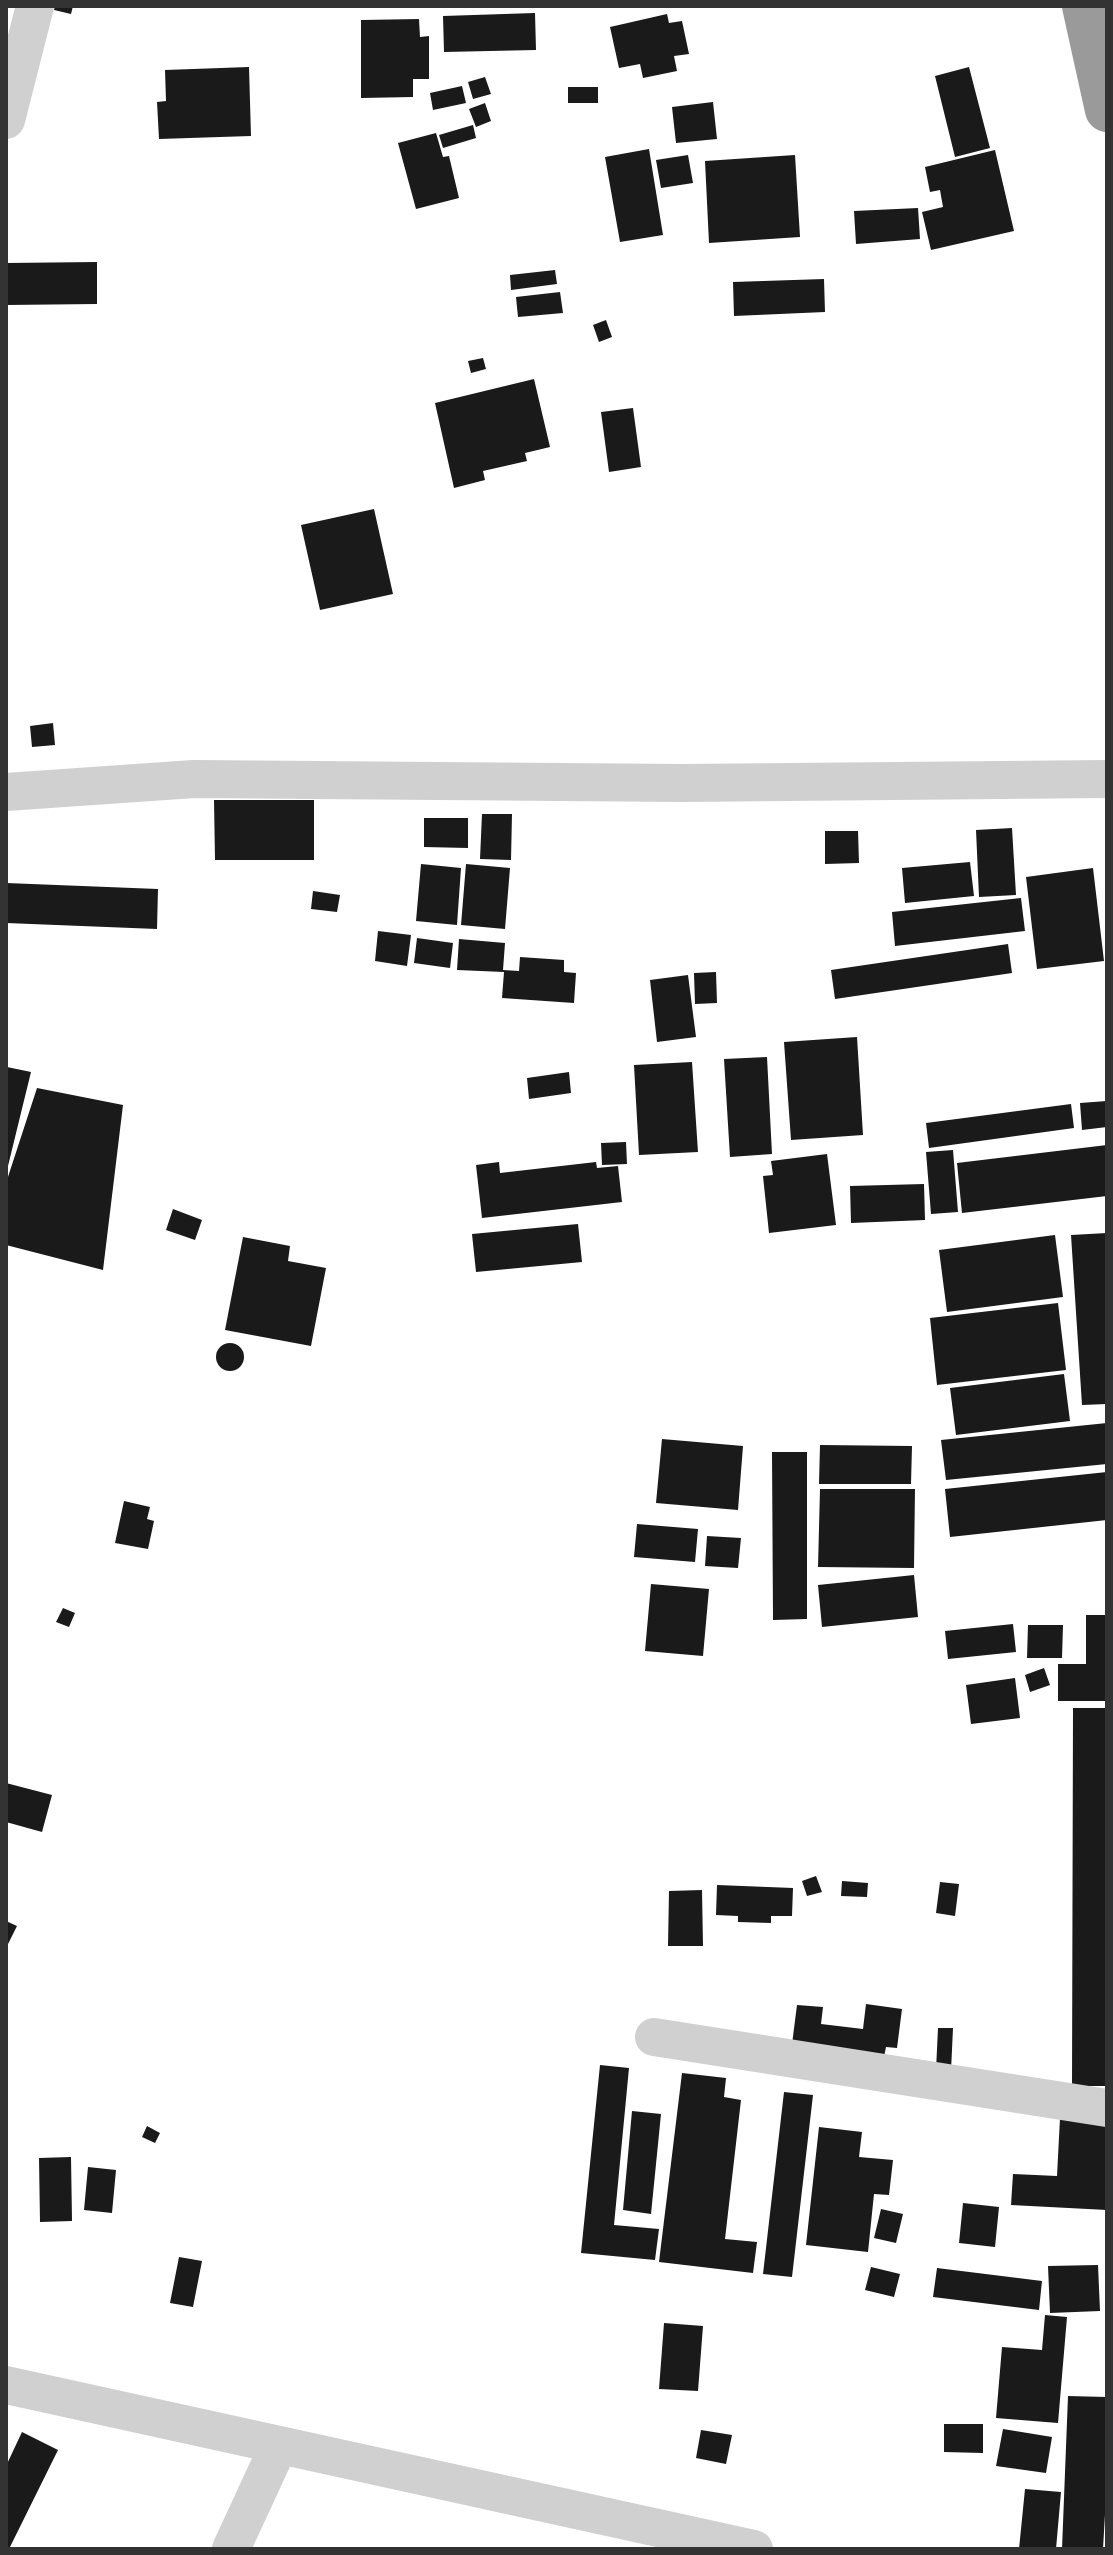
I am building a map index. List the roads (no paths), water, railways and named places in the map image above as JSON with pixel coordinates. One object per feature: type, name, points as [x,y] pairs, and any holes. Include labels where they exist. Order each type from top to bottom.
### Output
[{"type":"highway","points":[[1084,6],[1107,110]]},
{"type":"street","points":[[6,120],[35,6]]},
{"type":"street","points":[[6,792],[194,779],[682,783],[1107,779]]},
{"type":"street","points":[[654,2037],[1107,2108]]},
{"type":"street","points":[[6,2385],[754,2549]]},
{"type":"street","points":[[231,2549],[279,2445]]}]
